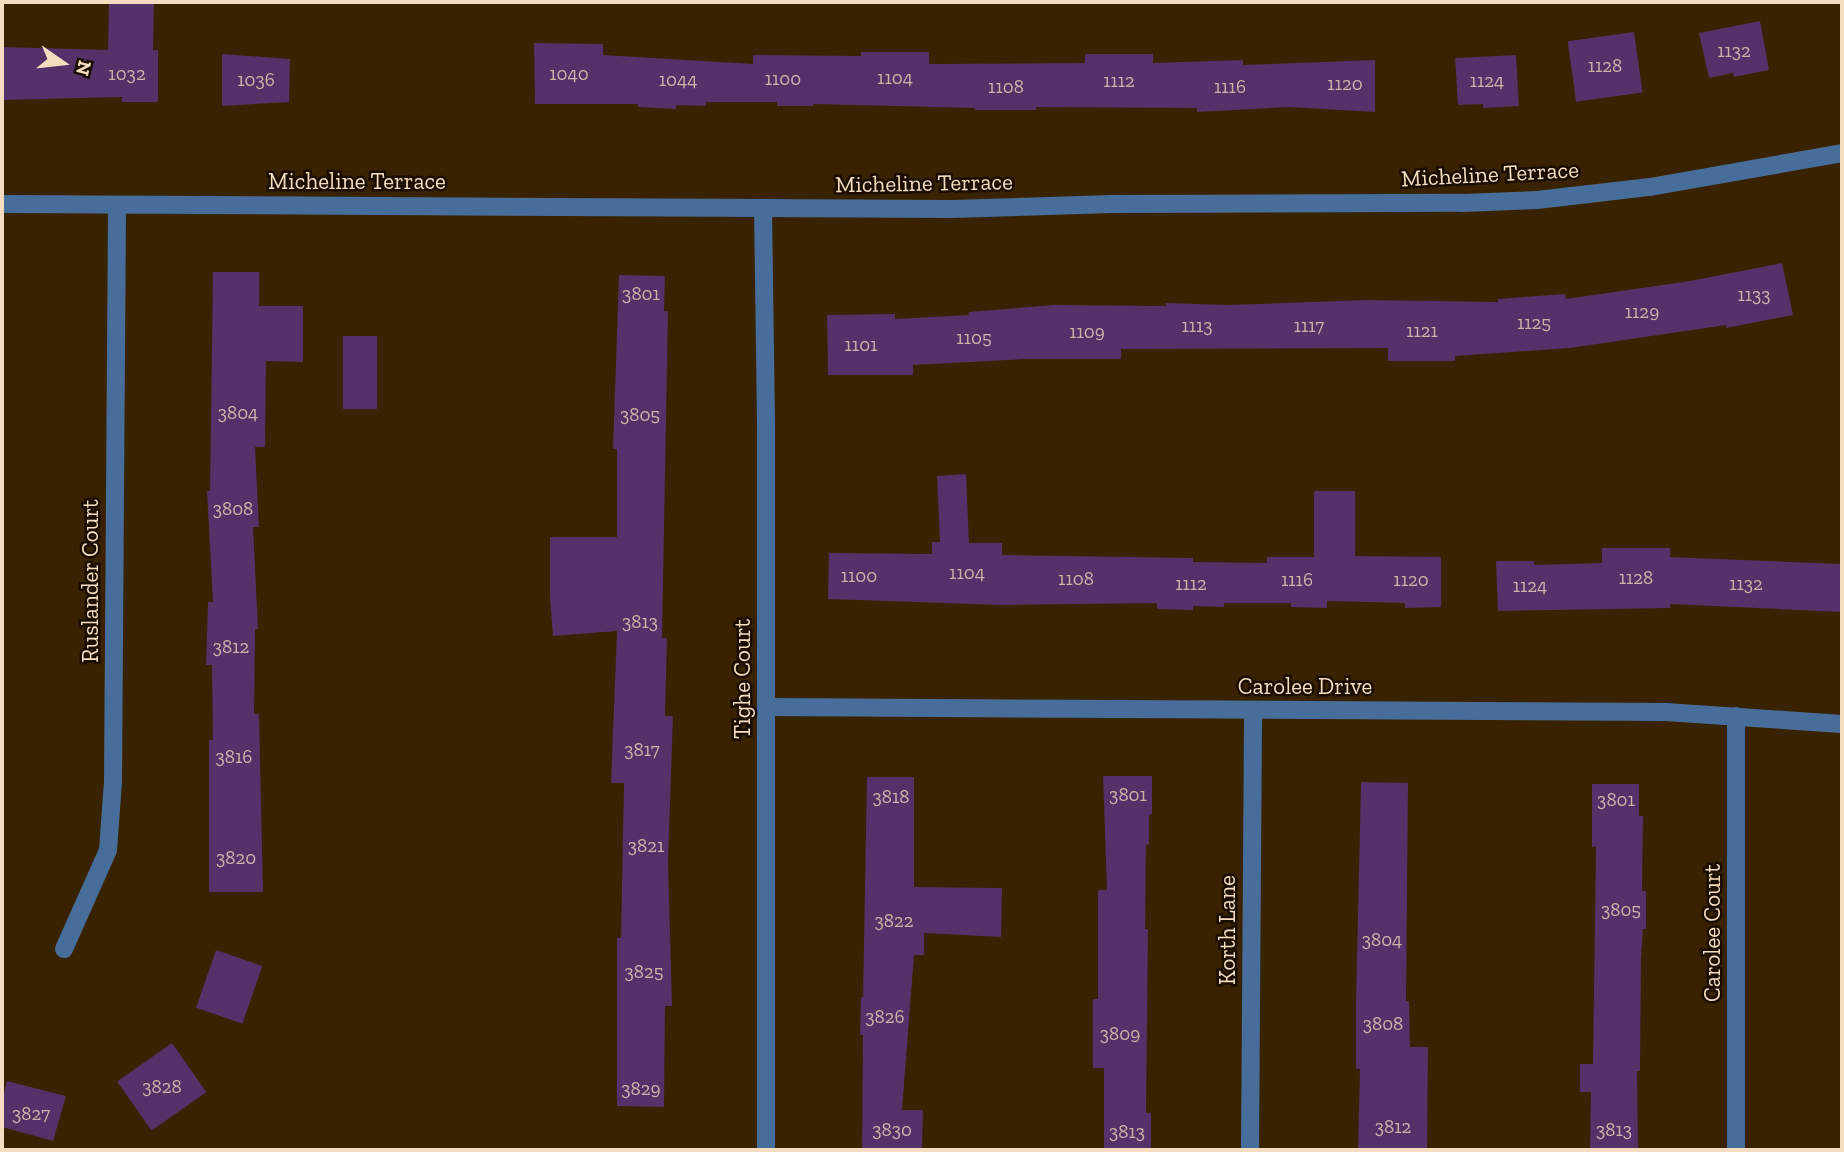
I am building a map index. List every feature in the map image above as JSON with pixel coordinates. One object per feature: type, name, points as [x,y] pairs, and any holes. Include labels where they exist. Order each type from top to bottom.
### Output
[{"type":"street","name":"Micheline Terrace","points":[[2,204],[952,209],[1112,204],[1463,203],[1537,200],[1650,187],[1842,153]]},
{"type":"street","name":"Ruslander Court","points":[[64,949],[108,850],[113,782],[117,205]]},
{"type":"street","name":"Tighe Court","points":[[763,208],[767,707],[766,1150]]},
{"type":"street","name":"Carolee Drive","points":[[767,707],[1666,712],[1842,724]]},
{"type":"street","name":"Korth Lane","points":[[1250,1150],[1253,710]]},
{"type":"street","name":"Carolee Court","points":[[1736,716],[1736,1150]]},
{"type":"building","points":[[109,2],[154,2],[153,50],[158,50],[158,102],[122,102],[122,97],[2,100],[2,47],[108,50]]},
{"type":"building","points":[[1760,21],[1769,70],[1734,77],[1733,73],[1709,78],[1699,33]]},
{"type":"building","points":[[1634,32],[1642,92],[1576,102],[1568,41]]},
{"type":"building","points":[[534,43],[603,44],[603,55],[753,64],[753,55],[861,56],[861,52],[929,52],[929,64],[1085,63],[1085,54],[1153,54],[1153,63],[1243,60],[1243,65],[1375,60],[1375,112],[1289,107],[1197,112],[1197,108],[1036,107],[1036,110],[975,110],[813,104],[777,106],[777,102],[706,102],[706,106],[676,105],[676,109],[638,107],[638,104],[535,104]]},
{"type":"building","points":[[222,54],[290,59],[289,102],[222,106]]},
{"type":"building","points":[[1516,55],[1519,106],[1483,108],[1483,104],[1458,105],[1455,58]]},
{"type":"building","points":[[1782,263],[1793,315],[1726,328],[1726,325],[1570,348],[1455,356],[1455,361],[1388,361],[1388,348],[1121,349],[1121,359],[1025,359],[913,365],[913,375],[828,375],[827,315],[895,314],[895,319],[969,315],[968,312],[1054,305],[1166,306],[1166,303],[1228,305],[1367,300],[1498,302],[1498,299],[1565,294],[1566,299],[1690,281]]},
{"type":"building","points":[[213,272],[259,272],[259,306],[303,306],[303,362],[266,361],[265,447],[255,447],[259,527],[253,527],[258,629],[255,629],[254,714],[259,714],[263,892],[209,892],[209,740],[213,740],[212,665],[206,665],[208,602],[213,602],[207,491],[210,491]]},
{"type":"building","points":[[619,275],[665,276],[664,311],[668,311],[662,638],[667,638],[665,716],[673,716],[668,862],[672,1006],[665,1006],[664,1107],[617,1106],[617,938],[621,938],[624,783],[611,783],[617,631],[553,636],[550,596],[550,537],[617,537],[617,449],[613,449]]},
{"type":"building","points":[[343,336],[377,336],[377,409],[343,409]]},
{"type":"building","points":[[966,474],[969,543],[1002,543],[1002,555],[1193,558],[1193,562],[1267,563],[1267,557],[1314,557],[1314,491],[1355,491],[1355,556],[1441,557],[1441,607],[1405,608],[1405,603],[1327,601],[1327,608],[1291,607],[1291,603],[1224,603],[1224,607],[1193,606],[1193,610],[1157,609],[1157,603],[1001,605],[828,599],[829,553],[932,554],[932,542],[940,542],[937,476]]},
{"type":"building","points":[[1602,548],[1670,548],[1670,557],[1842,564],[1842,612],[1670,604],[1670,608],[1498,611],[1496,561],[1534,561],[1534,565],[1602,563]]},
{"type":"building","points":[[1103,776],[1152,776],[1152,814],[1149,815],[1149,844],[1146,845],[1145,929],[1148,929],[1146,1113],[1151,1113],[1151,1150],[1104,1150],[1104,1068],[1093,1068],[1093,999],[1098,999],[1098,890],[1107,890]]},
{"type":"building","points":[[867,777],[914,777],[914,887],[1002,888],[1001,937],[924,933],[924,955],[914,955],[902,1110],[923,1110],[922,1150],[862,1150],[863,1035],[860,1035]]},
{"type":"building","points":[[1361,782],[1408,783],[1406,1001],[1409,1001],[1410,1047],[1428,1047],[1427,1150],[1358,1150],[1360,1069],[1356,1069],[1356,1001]]},
{"type":"building","points":[[1592,784],[1639,784],[1639,816],[1643,816],[1642,891],[1646,891],[1646,929],[1643,929],[1641,959],[1640,1071],[1637,1071],[1638,1150],[1590,1150],[1591,1092],[1580,1092],[1580,1064],[1593,1064],[1596,846],[1592,847]]},
{"type":"building","points":[[216,950],[262,966],[242,1024],[196,1008]]},
{"type":"building","points":[[172,1043],[206,1092],[152,1131],[117,1081]]},
{"type":"building","points":[[7,1081],[66,1096],[53,1141],[2,1127],[2,1100]]}]
